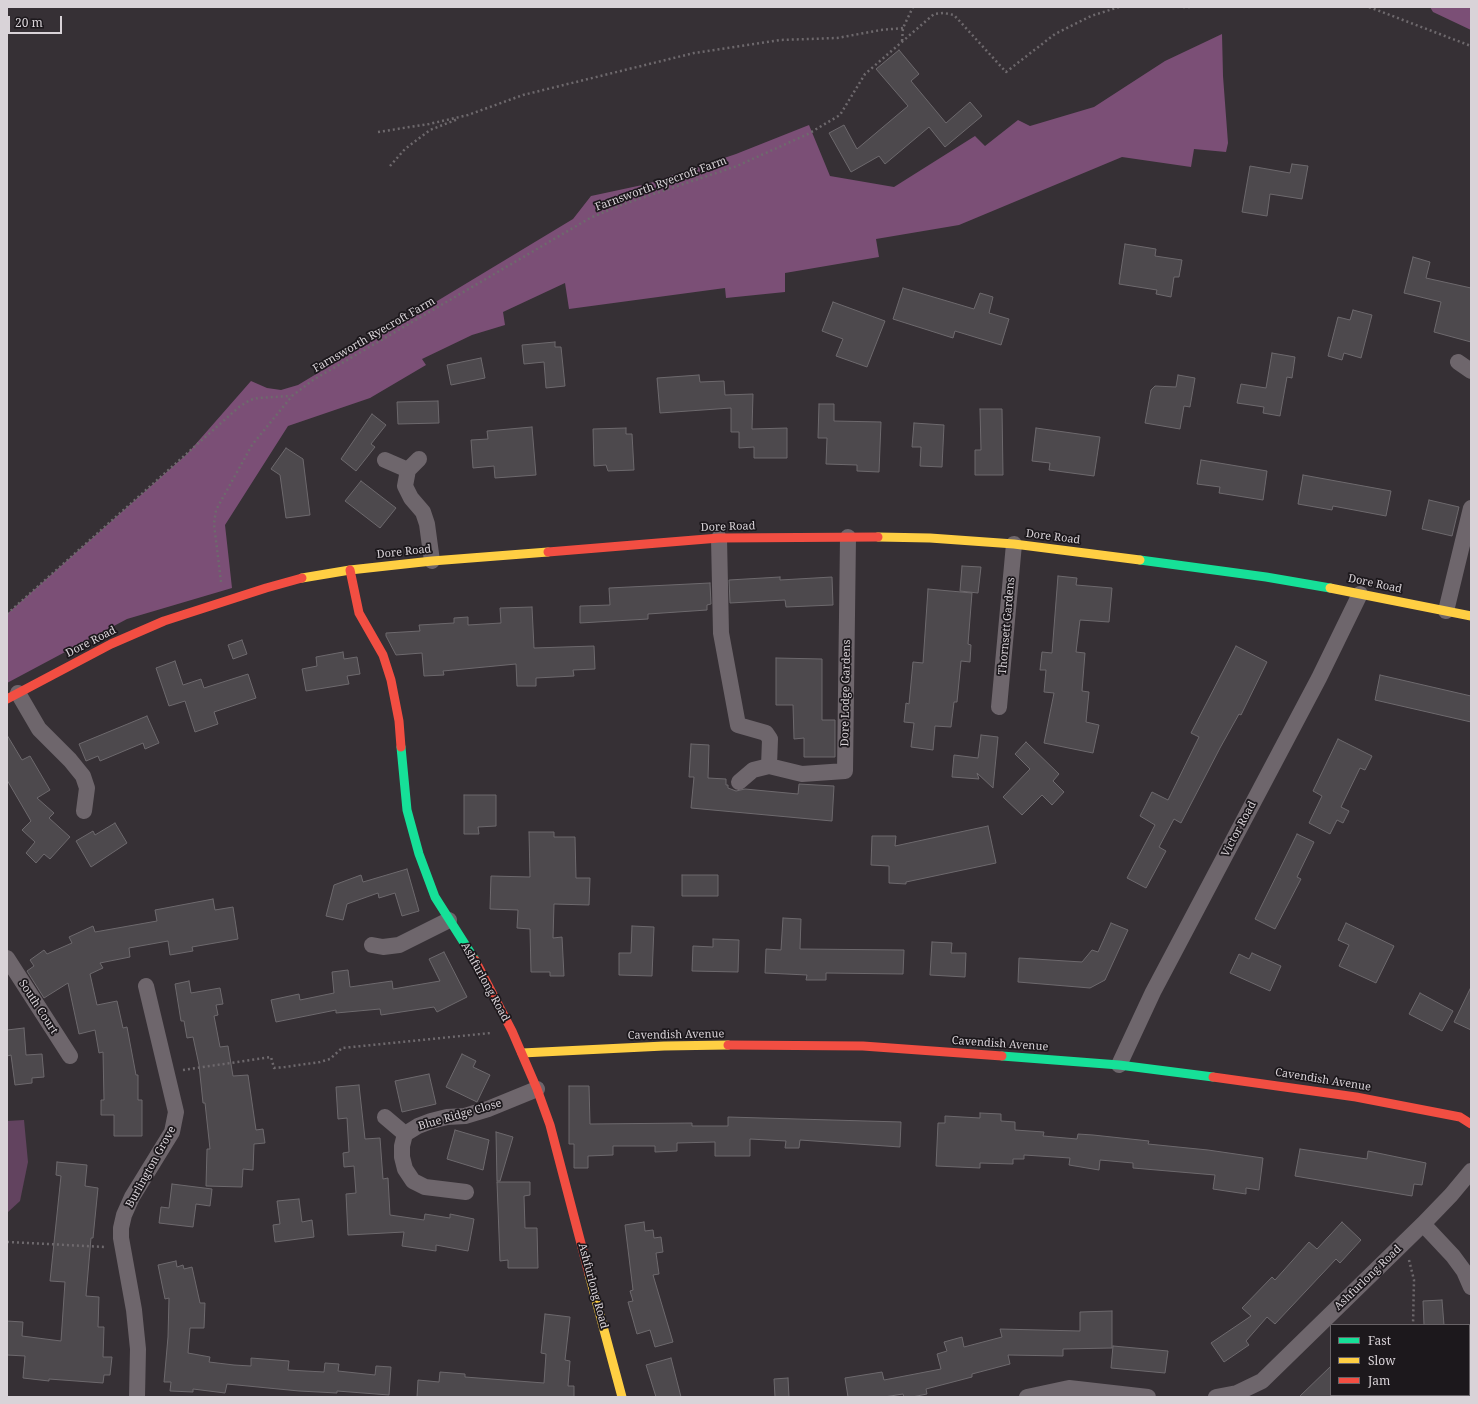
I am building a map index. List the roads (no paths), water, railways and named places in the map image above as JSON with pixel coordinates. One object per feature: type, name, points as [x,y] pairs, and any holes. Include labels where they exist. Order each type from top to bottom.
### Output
[{"type":"street","points":[[1458,362],[1471,371]]},
{"type":"street","points":[[385,460],[413,465],[405,486],[411,498],[423,512],[427,524],[432,561]]},
{"type":"street","points":[[1446,611],[1471,508]]},
{"type":"street","name":"Dore Lodge Gardens","points":[[769,766],[802,774],[846,771],[848,537]]},
{"type":"street","points":[[719,538],[721,633],[738,725],[766,733],[770,739],[769,766],[753,770],[739,782]]},
{"type":"street","name":"Dore Road","points":[[12,696],[111,644],[164,621],[266,588],[307,578],[350,570],[432,561],[719,538],[930,538],[1014,544],[1266,577],[1471,616]]},
{"type":"street","name":"Thornsett Gardens","points":[[999,707],[1014,544]]},
{"type":"street","name":"Ashfurlong Road","points":[[350,570],[359,613],[383,655],[391,680],[399,721],[407,810],[426,876],[448,920],[485,977],[512,1031],[537,1089],[550,1125],[622,1397]]},
{"type":"street","name":"Victor Road","points":[[1119,1065],[1153,992],[1315,685],[1360,594]]},
{"type":"street","points":[[12,696],[39,729],[70,760],[82,776],[87,788],[84,811]]},
{"type":"street","points":[[372,945],[383,947],[399,945],[448,920]]},
{"type":"street","name":"South Court","points":[[7,958],[70,1056]]},
{"type":"street","name":"Burlington Grove","points":[[137,1397],[138,1349],[134,1310],[121,1238],[124,1215],[132,1197],[168,1140],[176,1123],[175,1102],[146,986]]},
{"type":"street","name":"Cavendish Avenue","points":[[522,1053],[664,1046],[863,1046],[1119,1065],[1356,1097],[1460,1117],[1471,1124]]},
{"type":"street","name":"Blue Ridge Close","points":[[466,1192],[425,1187],[413,1181],[405,1169],[402,1157],[402,1146],[405,1134],[418,1126],[431,1121],[447,1117],[465,1116],[488,1109],[537,1089]]},
{"type":"street","name":"Blue Ridge Close","points":[[385,1117],[405,1134]]},
{"type":"street","name":"Ashfurlong Road","points":[[1216,1397],[1237,1393],[1262,1380],[1451,1196],[1471,1171]]},
{"type":"street","points":[[1423,1224],[1453,1256],[1464,1271],[1471,1288]]},
{"type":"street","points":[[1027,1397],[1070,1388],[1148,1397]]}]
